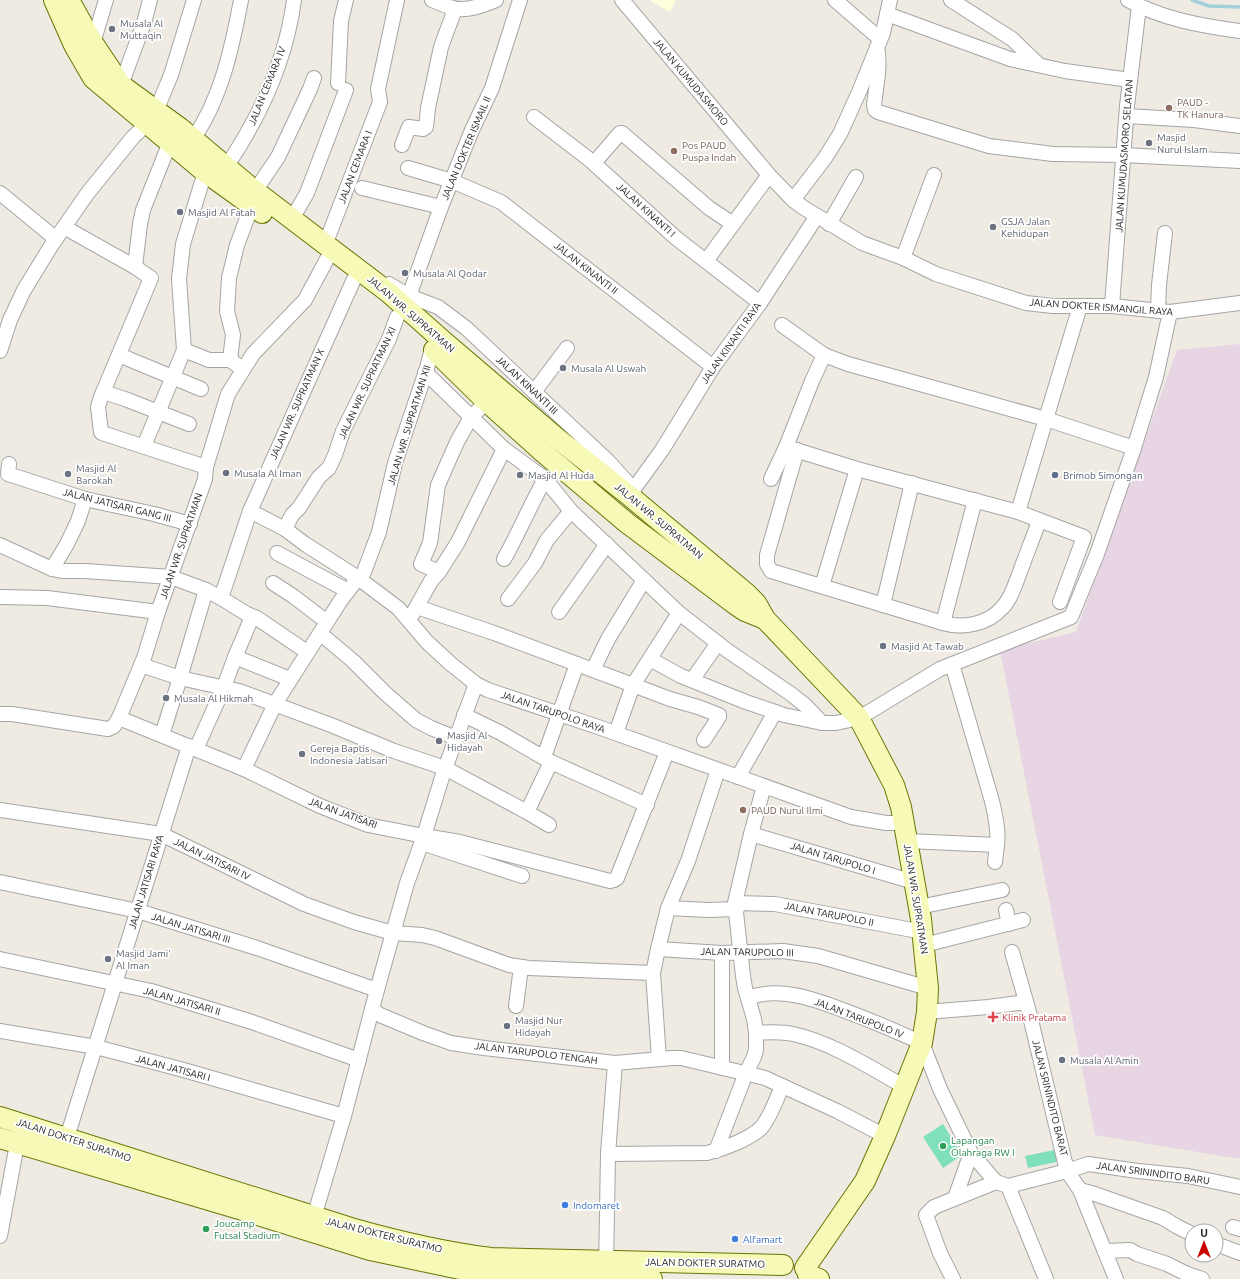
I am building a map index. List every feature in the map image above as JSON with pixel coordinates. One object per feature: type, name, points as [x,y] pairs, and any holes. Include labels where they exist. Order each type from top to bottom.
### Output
[{"type":"main road","name":"JALAN WR. SUPRATMAN","points":[[54,0],[74,44],[93,78],[152,117],[193,139],[226,167],[282,228],[326,252]]},
{"type":"main road","name":"JALAN WR. SUPRATMAN","points":[[69,0],[92,43],[121,85],[152,117],[170,142],[205,172],[292,219],[345,271],[352,271],[388,292],[442,340],[544,453],[627,522],[736,605],[745,611],[765,619]]},
{"type":"main road","name":"JALAN WR. SUPRATMAN","points":[[352,271],[378,299],[432,348],[493,395],[558,439],[747,594],[756,603],[765,619],[859,718],[894,785],[901,807],[924,939],[928,988],[927,1012],[922,1043],[885,1136],[864,1181],[810,1275]]},
{"type":"main road","name":"JALAN DOKTER SURATMO","points":[[0,1117],[24,1124],[64,1148],[239,1209],[370,1250],[461,1262],[491,1258],[606,1269],[779,1272],[791,1263],[798,1264],[810,1275]]},
{"type":"main road","name":"JALAN DOKTER SURATMO","points":[[9,1141],[64,1148],[314,1216],[461,1262]]},
{"type":"main road","name":"JALAN DOKTER SURATMO","points":[[606,1269],[652,1279]]},
{"type":"street","points":[[92,43],[106,0]]},
{"type":"street","points":[[121,85],[144,23],[150,0]]},
{"type":"street","points":[[0,351],[10,320],[18,302],[56,239],[87,194],[133,137],[152,117],[171,75],[194,0]]},
{"type":"street","points":[[193,139],[215,96],[224,73],[233,42],[241,0]]},
{"type":"street","name":"JALAN CEMARA IV","points":[[226,167],[257,116],[282,56],[294,0]]},
{"type":"street","points":[[292,219],[307,193],[322,157],[342,86],[341,21],[346,0]]},
{"type":"street","name":"JALAN CEMARA I","points":[[326,252],[380,102],[378,89],[397,0]]},
{"type":"street","points":[[432,0],[455,9],[472,8],[496,0]]},
{"type":"street","name":"JALAN DOKTER ISMAIL II","points":[[409,296],[441,207],[472,130],[492,88],[520,0]]},
{"type":"street","name":"JALAN KUMUDASMORO","points":[[622,0],[769,175],[793,200]]},
{"type":"street","points":[[835,0],[878,44],[874,105],[875,110],[878,112],[989,146],[1054,154],[1123,155],[1240,161]]},
{"type":"street","points":[[793,200],[825,158],[840,134],[878,44],[890,0]]},
{"type":"street","points":[[952,0],[1012,39],[1039,65]]},
{"type":"street","name":"JALAN KUMUDASMORO SELATAN","points":[[1112,306],[1130,80],[1133,3],[1188,23],[1240,31]]},
{"type":"street","points":[[402,145],[409,127],[423,129],[426,127],[428,108],[441,47],[455,9]]},
{"type":"street","points":[[887,14],[1010,59],[1065,71],[1130,80]]},
{"type":"street","points":[[230,360],[233,335],[228,311],[229,278],[237,245],[254,198],[278,157],[314,78]]},
{"type":"street","points":[[1127,116],[1194,120],[1240,126]]},
{"type":"street","name":"JALAN KINANTI I","points":[[534,117],[594,163],[676,238],[760,303]]},
{"type":"street","points":[[594,163],[620,133],[622,133],[708,208],[733,224]]},
{"type":"street","points":[[135,267],[143,210],[170,142]]},
{"type":"street","name":"JALAN KINANTI II","points":[[408,168],[452,181],[501,202],[713,367]]},
{"type":"street","points":[[144,446],[184,350],[179,278],[183,244],[205,172]]},
{"type":"street","points":[[706,261],[769,175]]},
{"type":"street","points":[[903,258],[934,175]]},
{"type":"street","points":[[829,224],[856,177]]},
{"type":"street","points":[[362,188],[441,207]]},
{"type":"street","points":[[0,193],[56,239]]},
{"type":"street","name":"JALAN DOKTER ISMANGIL RAYA","points":[[793,200],[829,224],[862,243],[903,258],[936,274],[1026,303],[1053,306],[1112,306],[1164,312],[1240,303]]},
{"type":"street","name":"JALAN KINANTI RAYA","points":[[633,490],[662,450],[713,367],[760,303],[817,216]]},
{"type":"street","points":[[64,227],[135,267],[151,278],[98,407],[100,432],[206,467]]},
{"type":"street","points":[[650,658],[681,676],[746,702],[775,712],[822,723],[836,723],[859,718],[940,669],[1071,617],[1100,543],[1134,448],[1156,377],[1164,312],[1159,285],[1165,233]]},
{"type":"street","name":"JALAN WR. SUPRATMAN","points":[[119,718],[141,665],[158,612],[190,524],[205,479],[206,467],[228,394],[253,354],[305,300],[326,252]]},
{"type":"street","name":"JALAN KINANTI III","points":[[352,271],[356,263],[409,296],[438,307],[466,328],[608,461],[633,490],[747,589],[747,594]]},
{"type":"street","name":"JALAN WR. SUPRATMAN X","points":[[221,598],[250,511],[352,271]]},
{"type":"street","points":[[1018,512],[1080,306]]},
{"type":"street","name":"JALAN WR. SUPRATMAN XI","points":[[285,529],[292,514],[299,508],[319,477],[329,468],[344,431],[389,339],[397,317]]},
{"type":"street","points":[[782,325],[824,355],[856,366],[1046,419],[1134,448]]},
{"type":"street","name":"JALAN WR. SUPRATMAN XII","points":[[244,769],[275,704],[290,679],[348,591],[361,575],[379,532],[395,463],[432,348]]},
{"type":"street","points":[[534,392],[567,348]]},
{"type":"street","points":[[184,350],[209,360],[230,360],[244,368]]},
{"type":"street","points":[[119,355],[201,389]]},
{"type":"street","points":[[824,355],[812,381],[792,448],[767,555],[767,564],[771,571],[952,626],[968,625],[981,622],[993,616],[1003,608],[1011,596],[1039,521]]},
{"type":"street","points":[[425,372],[504,449],[544,479],[571,511],[678,613],[756,671],[791,694],[806,706],[822,723]]},
{"type":"street","points":[[102,395],[125,399],[189,424]]},
{"type":"street","points":[[439,572],[422,565],[421,563],[430,543],[438,485],[457,442],[471,417],[493,395]]},
{"type":"street","points":[[792,448],[857,469],[1018,512],[1100,543]]},
{"type":"street","points":[[771,479],[792,448]]},
{"type":"street","points":[[409,620],[431,581],[439,572],[458,542],[504,449]]},
{"type":"street","name":"JALAN JATISARI GANG III","points":[[9,464],[8,474],[84,500],[154,514],[190,524]]},
{"type":"street","points":[[822,586],[857,469]]},
{"type":"street","points":[[504,559],[517,536],[526,514],[544,479]]},
{"type":"street","points":[[883,605],[912,484]]},
{"type":"street","points":[[52,569],[67,544],[78,521],[84,500]]},
{"type":"street","points":[[943,623],[974,500]]},
{"type":"street","name":"JALAN TARUPOLO RAYA","points":[[250,511],[285,529],[305,544],[361,575],[398,608],[427,642],[451,664],[476,684],[488,690],[616,733],[851,817],[886,823],[905,832],[997,845]]},
{"type":"street","points":[[508,599],[535,563],[547,540],[571,511]]},
{"type":"street","points":[[1060,602],[1084,537]]},
{"type":"street","points":[[559,612],[606,544]]},
{"type":"street","points":[[0,545],[52,569],[62,571],[84,571],[171,577],[206,590],[221,598],[256,618],[307,652]]},
{"type":"street","points":[[277,553],[348,591]]},
{"type":"street","points":[[594,670],[608,639],[644,580]]},
{"type":"street","points":[[273,583],[293,596],[353,661],[385,693],[416,720],[456,738]]},
{"type":"street","points":[[162,735],[206,590]]},
{"type":"street","points":[[0,597],[46,598],[158,612]]},
{"type":"street","points":[[417,607],[494,633],[633,685],[719,715],[720,717],[704,740]]},
{"type":"street","points":[[616,733],[633,685],[678,613]]},
{"type":"street","name":"JALAN JATISARI RAYA","points":[[64,1148],[116,984],[161,834],[192,747],[224,687],[252,617]]},
{"type":"street","points":[[692,680],[718,643]]},
{"type":"street","points":[[235,657],[290,679]]},
{"type":"street","points":[[527,812],[547,759],[560,714],[578,664]]},
{"type":"street","points":[[952,664],[992,801],[998,840],[995,862]]},
{"type":"street","points":[[141,665],[180,678],[239,691],[331,725],[394,751],[445,768],[549,825]]},
{"type":"street","points":[[314,1216],[344,1116],[377,990],[408,883],[445,768],[476,684]]},
{"type":"street","points":[[738,777],[775,712]]},
{"type":"street","points":[[0,714],[12,714],[108,729],[114,726],[119,718]]},
{"type":"street","points":[[464,715],[501,733],[547,759],[646,806]]},
{"type":"street","name":"JALAN JATISARI","points":[[119,718],[244,769],[320,806],[368,825],[423,840]]},
{"type":"street","points":[[423,840],[460,842],[610,881],[614,880],[617,878],[667,752]]},
{"type":"street","points":[[659,1059],[653,973],[668,908],[688,861],[718,770]]},
{"type":"street","points":[[716,1151],[756,1050],[754,1019],[743,976],[736,906],[751,834],[764,786]]},
{"type":"street","name":"JALAN JATISARI IV","points":[[0,810],[161,834],[304,904],[354,922],[393,933],[422,934],[509,965],[529,968],[653,973]]},
{"type":"street","name":"JALAN TARUPOLO I","points":[[751,834],[914,882]]},
{"type":"street","points":[[423,840],[522,876]]},
{"type":"street","name":"JALAN JATISARI III","points":[[0,882],[138,911],[256,948],[377,990]]},
{"type":"street","points":[[919,907],[1002,890]]},
{"type":"street","name":"JALAN TARUPOLO II","points":[[668,908],[708,910],[736,906],[775,904],[924,939]]},
{"type":"street","points":[[1006,910],[1009,924]]},
{"type":"street","points":[[924,939],[1024,920]]},
{"type":"street","name":"JALAN TARUPOLO III","points":[[658,949],[741,954],[783,952],[818,956],[928,988]]},
{"type":"street","name":"JALAN SRININDITO BARAT","points":[[1012,952],[1051,1100],[1067,1171]]},
{"type":"street","points":[[722,953],[722,1068]]},
{"type":"street","name":"JALAN JATISARI II","points":[[0,959],[151,992],[252,1022],[359,1060]]},
{"type":"street","points":[[516,1006],[521,967]]},
{"type":"street","name":"JALAN TARUPOLO IV","points":[[748,998],[757,994],[780,993],[818,1000],[866,1018],[922,1043]]},
{"type":"street","points":[[927,1012],[1026,1002]]},
{"type":"street","name":"JALAN TARUPOLO TENGAH","points":[[372,1009],[423,1034],[451,1043],[615,1062],[681,1058],[746,1073],[765,1078],[837,1111],[885,1136]]},
{"type":"street","name":"JALAN JATISARI I","points":[[0,1030],[96,1047],[180,1069],[344,1116]]},
{"type":"street","points":[[756,1033],[776,1032],[816,1040],[904,1087]]},
{"type":"street","points":[[922,1043],[940,1089],[971,1153],[1002,1184],[1046,1279]]},
{"type":"street","points":[[606,1269],[608,1154],[615,1062]]},
{"type":"street","points":[[608,1154],[707,1154],[716,1151],[737,1142],[761,1128],[766,1121],[782,1086]]},
{"type":"street","points":[[0,1236],[9,1141],[24,1124]]},
{"type":"street","points":[[955,1198],[971,1153]]},
{"type":"street","name":"JALAN SRININDITO BARU","points":[[953,1279],[940,1253],[926,1215],[934,1207],[955,1198],[1002,1184],[1067,1171],[1088,1164],[1188,1176],[1240,1187]]},
{"type":"street","points":[[1067,1171],[1080,1190],[1116,1279]]},
{"type":"street","points":[[1080,1190],[1157,1215],[1184,1230]]},
{"type":"street","points":[[1224,1247],[1240,1253]]},
{"type":"street","points":[[1105,1251],[1130,1250],[1202,1279]]},
{"type":"shaded area","points":[[649,0],[676,0],[670,12]]},
{"type":"shaded area","points":[[1240,344],[1240,1159],[1095,1135],[1000,650],[1076,632],[1177,350]]},
{"type":"green space","name":"Lapangan Olahraga RW I","points":[[943,1124],[962,1155],[943,1168],[923,1137]]},
{"type":"green space","points":[[1059,1149],[1061,1161],[1028,1168],[1025,1156]]},
{"type":"waterway","points":[[1192,0],[1209,6],[1240,7]]},
{"type":"place","name":"Musala Al Muttaqin","points":[[112,29]]},
{"type":"place","name":"PAUD - TK Hanura","points":[[1169,108]]},
{"type":"place","name":"Masjid Nurul Islam","points":[[1149,143]]},
{"type":"place","name":"Pos PAUD Puspa Indah","points":[[674,151]]},
{"type":"place","name":"Masjid Al Fatah","points":[[180,212]]},
{"type":"place","name":"GSJA Jalan Kehidupan","points":[[993,227]]},
{"type":"place","name":"Musala Al Qodar","points":[[405,273]]},
{"type":"place","name":"Musala Al Uswah","points":[[563,368]]},
{"type":"place","name":"Musala Al Iman","points":[[226,473]]},
{"type":"place","name":"Masjid Al Barokah","points":[[68,474]]},
{"type":"place","name":"Masjid Al Huda","points":[[520,475]]},
{"type":"place","name":"Brimob Simongan","points":[[1055,475]]},
{"type":"place","name":"Masjid At Tawab","points":[[883,646]]},
{"type":"place","name":"Musala Al Hikmah","points":[[166,698]]},
{"type":"place","name":"Masjid Al Hidayah","points":[[439,741]]},
{"type":"place","name":"Gereja Baptis Indonesia Jatisari","points":[[302,754]]},
{"type":"place","name":"PAUD Nurul Ilmi","points":[[743,810]]},
{"type":"place","name":"Masjid Jami' Al Iman","points":[[108,959]]},
{"type":"place","name":"Klinik Pratama","points":[[993,1017]]},
{"type":"place","name":"Masjid Nur Hidayah","points":[[507,1026]]},
{"type":"place","name":"Musala Al Amin","points":[[1062,1060]]},
{"type":"place","name":"Lapangan Olahraga RW I","points":[[943,1146]]},
{"type":"place","name":"Indomaret","points":[[565,1205]]},
{"type":"place","name":"Joucamp Futsal Stadium","points":[[206,1229]]},
{"type":"place","name":"Alfamart","points":[[735,1239]]}]
